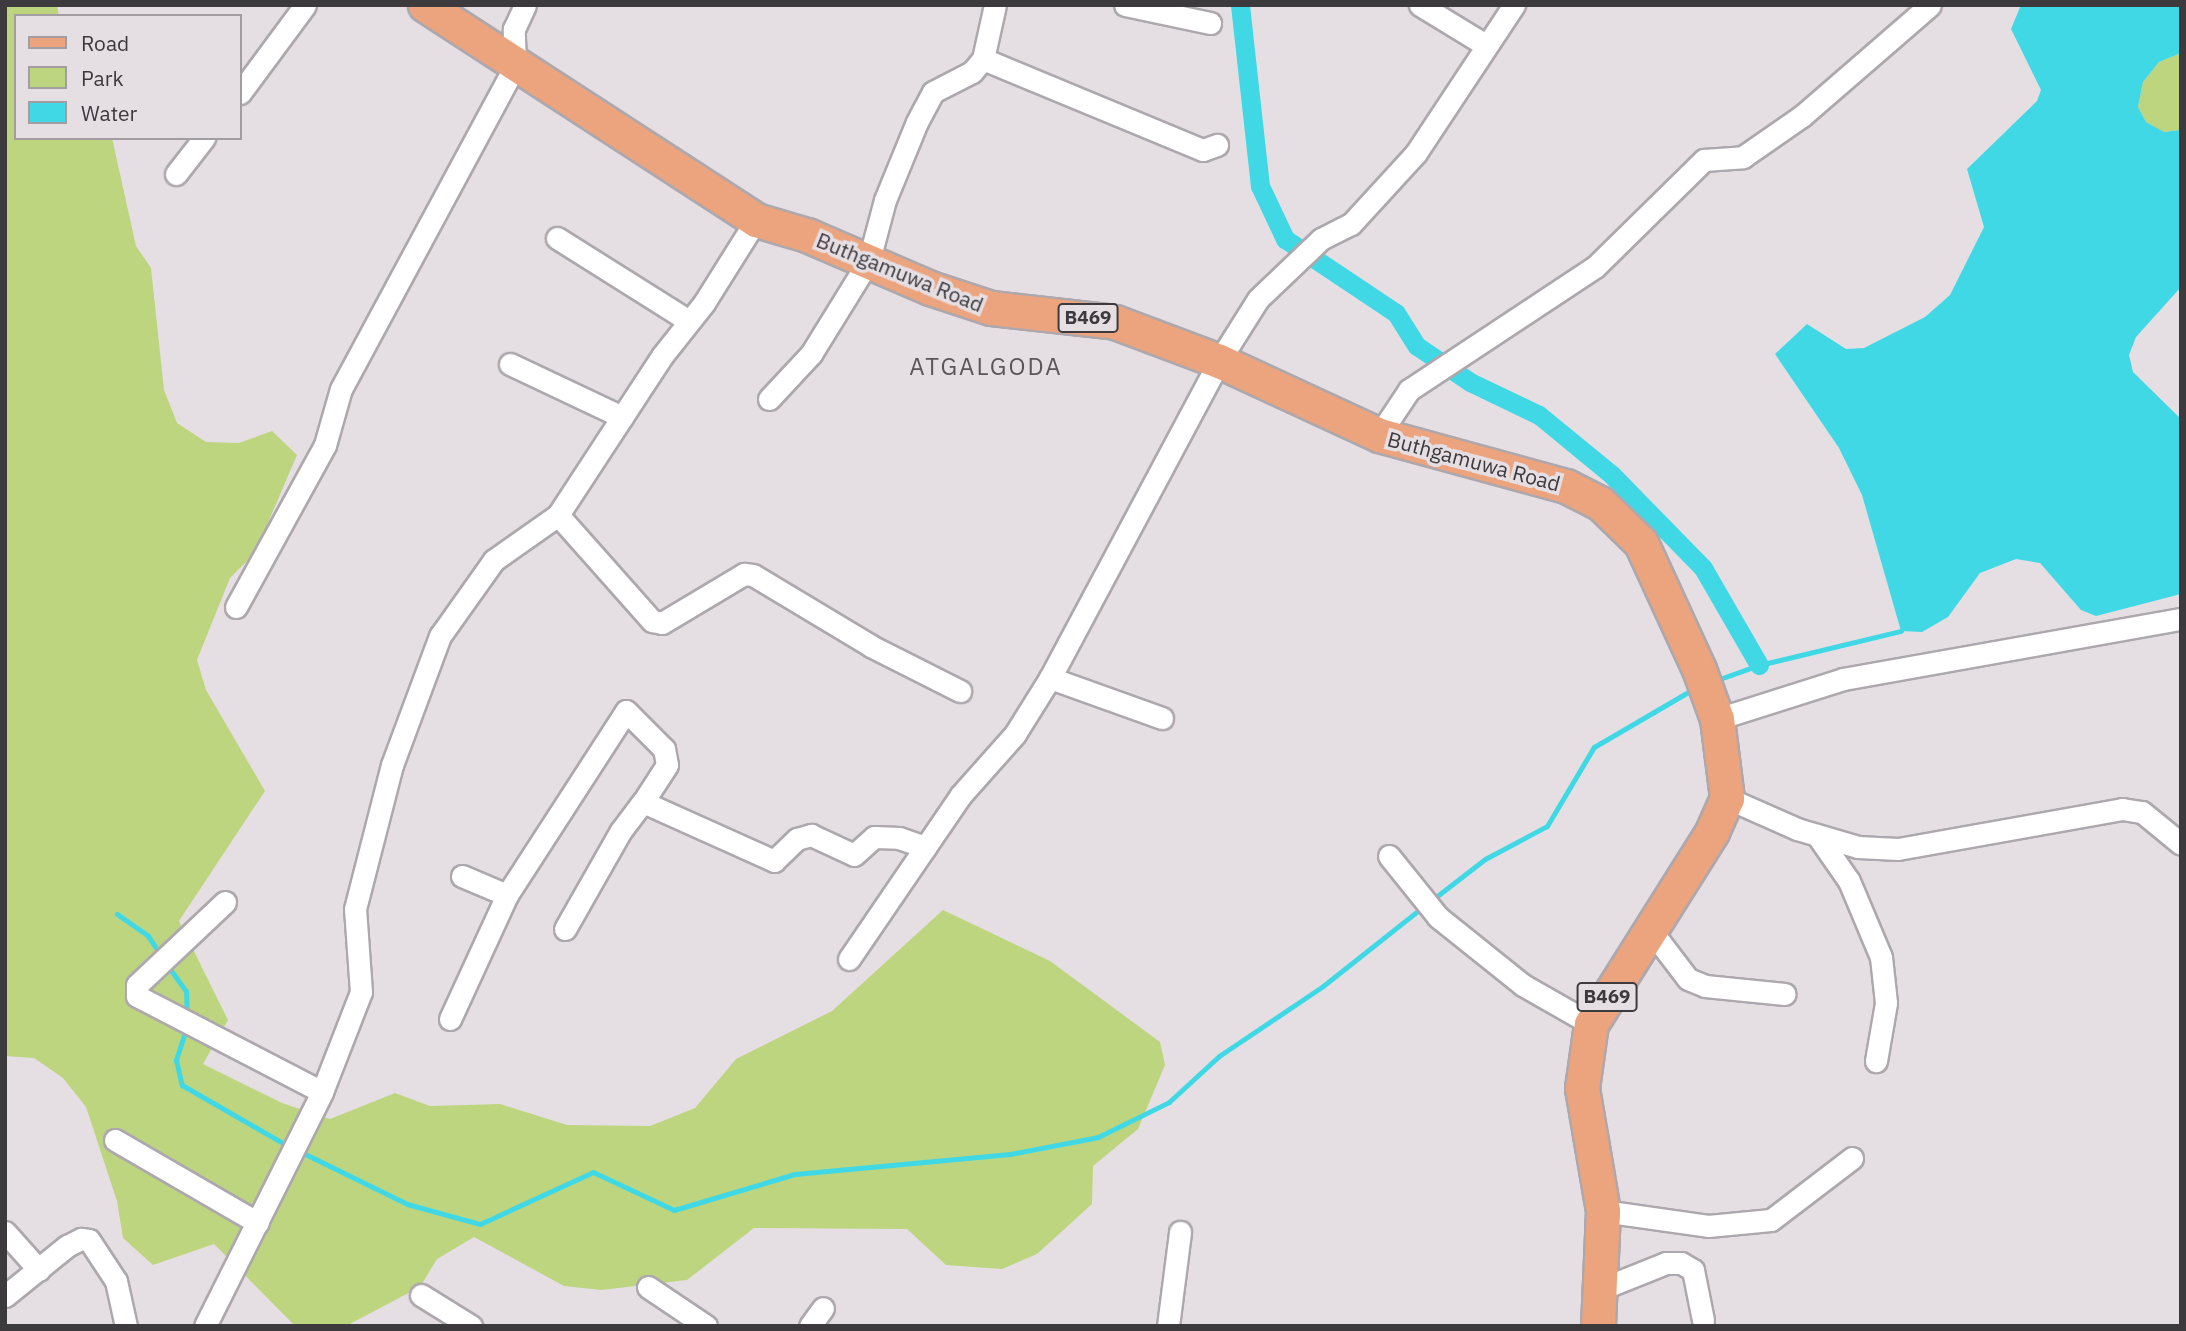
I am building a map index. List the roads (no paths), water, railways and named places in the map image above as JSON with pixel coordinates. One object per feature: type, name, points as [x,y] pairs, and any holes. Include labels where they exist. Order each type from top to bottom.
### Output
[{"type":"main road","name":"Buthgamuwa Road","points":[[425,5],[515,66],[589,108],[756,220],[869,260],[930,288],[991,309],[1115,323],[1219,361],[1379,435],[1441,455],[1528,474],[1600,503],[1641,543],[1708,695],[1727,798]]},
{"type":"main road","name":"B469","points":[[1598,1326],[1603,1211],[1582,1088],[1591,1024],[1649,928],[1712,832],[1727,798]]},
{"type":"street","points":[[242,90],[305,5]]},
{"type":"street","points":[[236,607],[325,445],[341,389],[515,66],[514,29],[525,5]]},
{"type":"street","points":[[769,399],[811,354],[869,260],[885,200],[933,92],[972,72],[983,59],[995,5]]},
{"type":"street","points":[[1125,5],[1210,23]]},
{"type":"street","points":[[1420,5],[1484,44]]},
{"type":"street","points":[[849,958],[960,796],[1015,734],[1050,678],[1219,361],[1258,299],[1321,239],[1351,224],[1416,153],[1484,44],[1514,5]]},
{"type":"street","points":[[1379,435],[1409,390],[1427,383],[1595,267],[1704,160],[1743,157],[1802,117],[1930,5]]},
{"type":"street","points":[[983,59],[1203,150],[1217,145]]},
{"type":"street","points":[[176,174],[202,140]]},
{"type":"street","points":[[205,1326],[322,1092],[361,992],[355,909],[404,727],[440,636],[494,559],[558,515],[756,220]]},
{"type":"street","points":[[557,238],[689,321]]},
{"type":"street","points":[[510,364],[622,417]]},
{"type":"street","points":[[558,515],[652,621],[662,623],[744,574],[753,575],[871,646],[960,691]]},
{"type":"street","points":[[1708,695],[1843,679],[2181,619]]},
{"type":"street","points":[[1050,678],[1162,718]]},
{"type":"street","points":[[450,1019],[507,895],[626,711],[664,749],[667,765],[620,832],[565,929]]},
{"type":"street","points":[[1727,798],[1817,835],[1858,847],[1898,849],[2122,809],[2142,812],[2181,844]]},
{"type":"street","points":[[643,802],[774,861],[797,839],[811,835],[854,855],[874,837],[899,838],[925,847]]},
{"type":"street","points":[[1817,835],[1849,881],[1881,957],[1886,1003],[1876,1061]]},
{"type":"street","points":[[1389,856],[1420,890],[1438,917],[1523,985],[1591,1024]]},
{"type":"street","points":[[462,876],[507,895]]},
{"type":"street","points":[[225,902],[137,985],[137,996],[322,1092]]},
{"type":"street","points":[[1649,928],[1688,979],[1706,986],[1785,994]]},
{"type":"street","points":[[115,1140],[258,1223]]},
{"type":"street","points":[[1603,1211],[1707,1226],[1771,1220],[1852,1158]]},
{"type":"street","points":[[5,1232],[39,1270]]},
{"type":"street","points":[[1168,1326],[1180,1232]]},
{"type":"street","points":[[5,1296],[67,1246],[81,1238],[89,1240],[116,1281],[126,1326]]},
{"type":"street","points":[[1601,1289],[1666,1263],[1681,1263],[1693,1270],[1703,1320]]},
{"type":"street","points":[[648,1287],[706,1326]]},
{"type":"street","points":[[421,1295],[471,1326]]},
{"type":"street","points":[[810,1326],[823,1308]]},
{"type":"water","points":[[2021,5],[2181,5],[2181,53],[2159,62],[2143,82],[2138,107],[2146,122],[2164,132],[2181,130],[2181,287],[2136,337],[2129,355],[2133,372],[2181,419],[2181,594],[2096,616],[2081,610],[2040,563],[2016,559],[1980,573],[1948,617],[1922,632],[1901,631],[1862,495],[1839,448],[1775,354],[1807,324],[1846,349],[1864,348],[1925,317],[1950,295],[1984,227],[1967,169],[2037,101],[2041,90],[2011,29]]},
{"type":"waterway","points":[[1240,5],[1260,186],[1285,239],[1396,313],[1417,346],[1470,382],[1539,415],[1612,475],[1703,568],[1759,665]]},
{"type":"waterway","points":[[1714,681],[1759,665],[1901,631]]},
{"type":"waterway","points":[[1432,900],[1485,859],[1547,826],[1594,747],[1695,688]]},
{"type":"waterway","points":[[299,1151],[407,1204],[480,1224],[593,1172],[674,1210],[795,1174],[1010,1154],[1098,1137],[1169,1102],[1219,1056],[1323,986],[1424,906]]},
{"type":"waterway","points":[[117,914],[148,936],[162,957]]},
{"type":"waterway","points":[[167,965],[186,991],[187,1016]]},
{"type":"waterway","points":[[186,1029],[176,1060],[182,1085],[290,1147]]},
{"type":"district","name":"ATGALGODA","points":[[986,367]]}]
